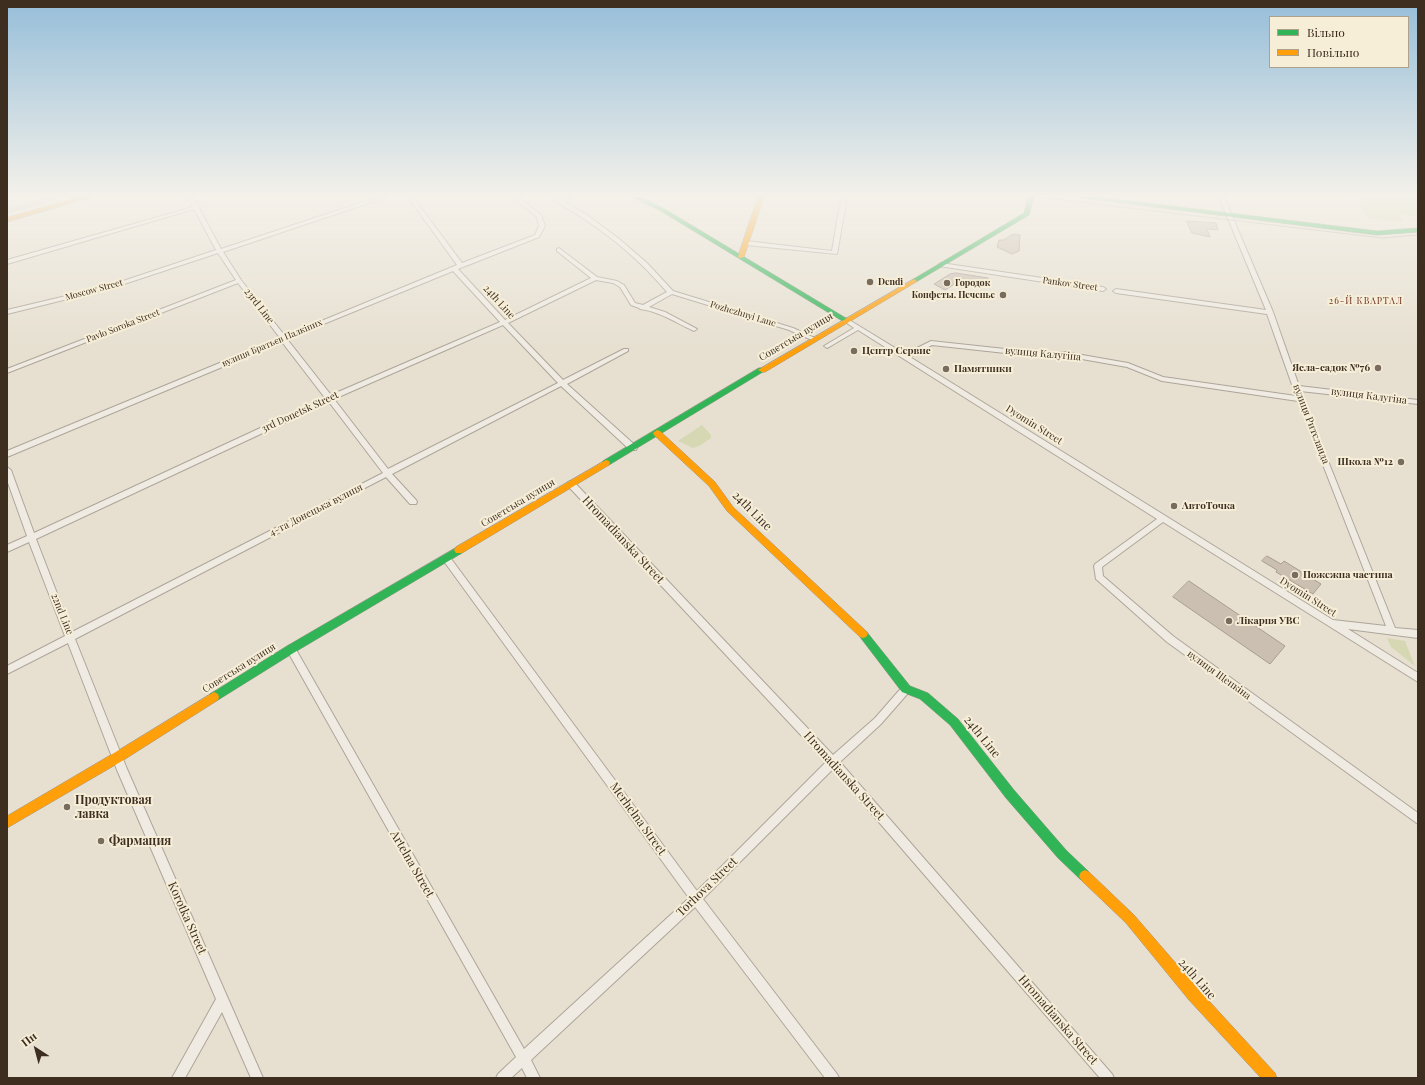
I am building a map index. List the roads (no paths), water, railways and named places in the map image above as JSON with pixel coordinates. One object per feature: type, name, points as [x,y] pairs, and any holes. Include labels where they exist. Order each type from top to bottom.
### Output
[{"type":"street","points":[[7,262],[57,248]]},
{"type":"street","name":"23rd Line","points":[[218,248],[239,281],[284,338],[329,399],[387,473],[413,502]]},
{"type":"street","name":"Moscow Street","points":[[7,312],[110,287],[233,248]]},
{"type":"street","name":"24th Line","points":[[445,248],[458,267],[503,323],[562,384],[632,448]]},
{"type":"street","name":"вулиця Братьєв Палкіних","points":[[7,454],[284,338],[508,248]]},
{"type":"street","points":[[625,248],[647,266],[671,292],[642,308]]},
{"type":"street","name":"Dyomin Street","points":[[725,248],[846,320],[1418,678]]},
{"type":"street","points":[[740,257],[744,248]]},
{"type":"street","points":[[787,248],[835,253],[836,248]]},
{"type":"street","name":"Совєтська вулиця","points":[[7,822],[118,757],[290,649],[970,248]]},
{"type":"street","name":"вулиця Ритсланда","points":[[1243,248],[1270,312],[1296,388],[1391,629]]},
{"type":"street","points":[[559,250],[595,278],[615,282],[622,286],[633,304],[642,308],[664,313],[694,329]]},
{"type":"street","name":"Pankov Street","points":[[941,265],[1103,289]]},
{"type":"street","name":"3rd Donetsk Street","points":[[7,548],[329,399],[503,323],[595,278]]},
{"type":"street","name":"Pavlo Soroka Street","points":[[7,370],[239,281]]},
{"type":"street","points":[[1116,291],[1270,312]]},
{"type":"street","name":"Pozhezhnyi Lane","points":[[671,292],[791,329],[814,339]]},
{"type":"street","points":[[827,346],[858,328]]},
{"type":"street","name":"вулиця Калугіна","points":[[905,357],[931,343],[1042,355],[1064,354],[1128,365],[1162,379],[1300,398]]},
{"type":"street","name":"4-та Донецька вулиця","points":[[7,670],[626,350]]},
{"type":"street","name":"вулиця Калугіна","points":[[1296,388],[1418,402]]},
{"type":"street","name":"24th Line","points":[[657,433],[712,484],[730,509],[856,625],[878,651],[906,689],[924,696],[954,722],[1010,794],[1062,854],[1130,919],[1194,994],[1270,1078]]},
{"type":"street","name":"22nd Line","points":[[7,470],[31,537],[118,757]]},
{"type":"street","name":"Hromadianska Street","points":[[571,484],[833,762],[1108,1078]]},
{"type":"street","name":"вулиця Щепкіна","points":[[1162,519],[1098,566],[1099,577],[1170,639],[1418,819]]},
{"type":"street","name":"Merhelna Street","points":[[446,558],[696,899],[833,1078]]},
{"type":"street","points":[[1331,623],[1391,629],[1418,634]]},
{"type":"street","name":"Artelna Street","points":[[290,649],[534,1078]]},
{"type":"street","name":"Torhova Street","points":[[502,1078],[696,899],[833,762],[878,721],[906,689]]},
{"type":"street","name":"Korotka Street","points":[[118,757],[175,892],[257,1078]]},
{"type":"street","points":[[178,1078],[223,999]]},
{"type":"place","name":"Dendi","points":[[870,282]]},
{"type":"place","name":"Городок","points":[[947,283]]},
{"type":"place","name":"Конфеты. Печенье","points":[[1003,295]]},
{"type":"place","name":"Центр Сервис","points":[[854,351]]},
{"type":"place","name":"Ясла-садок №76","points":[[1378,368]]},
{"type":"place","name":"Памятники","points":[[946,369]]},
{"type":"place","name":"Школа №12","points":[[1401,462]]},
{"type":"place","name":"АвтоТочка","points":[[1174,506]]},
{"type":"place","name":"Пожежна частина","points":[[1295,575]]},
{"type":"place","name":"Лікарня УВС","points":[[1229,621]]},
{"type":"place","name":"Продуктовая лавка","points":[[67,807]]},
{"type":"place","name":"Фармация","points":[[101,841]]},
{"type":"district","name":"26-Й КВАРТАЛ","points":[[1366,301]]}]
